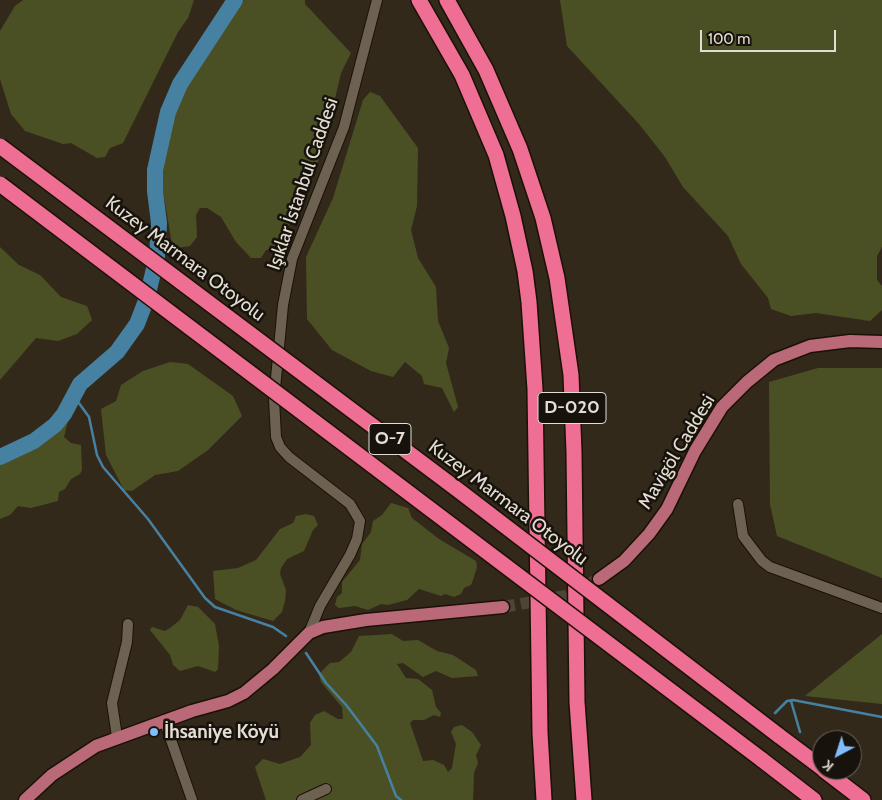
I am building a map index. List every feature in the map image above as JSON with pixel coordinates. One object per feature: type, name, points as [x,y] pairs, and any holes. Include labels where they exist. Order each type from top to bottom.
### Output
[{"type":"highway","name":"D-020","points":[[419,0],[446,45],[478,111],[498,162],[513,216],[530,302],[535,389],[540,733],[544,800]]},
{"type":"highway","name":"D-020","points":[[447,0],[467,33],[503,105],[532,185],[550,247],[564,321],[572,405],[577,702],[584,800]]},
{"type":"highway","name":"Kuzey Marmara Otoyolu","points":[[0,146],[442,478],[812,761]]},
{"type":"highway","name":"O-7","points":[[0,184],[814,800]]},
{"type":"highway","name":"Kuzey Marmara Otoyolu","points":[[837,780],[863,800]]},
{"type":"main road","name":"Mavigöl Caddesi","points":[[599,579],[624,560],[650,534],[667,508],[696,451],[722,407],[747,382],[774,360],[810,346],[850,341],[882,342]]},
{"type":"main road","points":[[25,800],[64,766],[96,746],[164,720],[228,700],[244,693],[273,669],[309,633],[323,627],[366,620],[503,608]]},
{"type":"street","name":"Işıklar İstanbul Caddesi","points":[[309,633],[320,606],[350,555],[357,539],[360,520],[350,504],[289,457],[280,447],[276,437],[274,399],[283,306],[292,259],[344,127],[377,0]]},
{"type":"street","points":[[738,504],[743,536],[762,561],[770,567],[882,608]]},
{"type":"street","points":[[117,737],[112,704],[127,642],[128,624]]},
{"type":"street","points":[[164,720],[192,800]]},
{"type":"street","points":[[302,800],[326,789]]},
{"type":"green space","points":[[23,0],[194,0],[188,18],[178,32],[123,143],[110,148],[105,157],[97,158],[71,143],[63,144],[25,131],[11,114],[0,79],[0,31],[15,6]]},
{"type":"green space","points":[[244,0],[305,0],[305,4],[351,53],[341,73],[323,150],[279,247],[266,250],[261,258],[251,258],[236,242],[221,217],[207,208],[200,208],[196,215],[197,237],[190,246],[177,248],[172,244],[160,173],[166,126],[192,71]]},
{"type":"green space","points":[[560,0],[882,0],[882,247],[877,256],[877,280],[882,286],[882,310],[870,321],[816,313],[791,316],[771,309],[768,298],[741,264],[728,236],[683,187],[665,157],[639,124],[567,46]]},
{"type":"green space","points":[[370,92],[380,96],[418,148],[417,206],[411,230],[418,258],[436,287],[438,321],[449,348],[446,363],[458,407],[454,412],[442,388],[424,384],[422,376],[405,362],[393,377],[371,371],[332,350],[307,319],[306,257],[333,198],[363,100]]},
{"type":"green space","points":[[0,247],[19,265],[40,275],[61,297],[87,306],[92,320],[77,334],[58,341],[36,338],[0,380]]},
{"type":"green space","points":[[170,362],[188,364],[233,396],[242,416],[208,450],[178,471],[155,475],[132,491],[124,490],[106,455],[101,409],[116,401],[121,385],[143,371]]},
{"type":"green space","points":[[818,368],[882,368],[882,578],[777,536],[770,504],[769,382]]},
{"type":"green space","points":[[68,413],[69,417],[64,437],[71,443],[81,445],[82,470],[80,474],[71,479],[65,489],[59,492],[58,501],[31,508],[18,506],[10,515],[0,519],[0,454],[28,441],[61,414]]},
{"type":"green space","points":[[391,503],[408,508],[412,518],[439,539],[476,561],[477,567],[471,585],[464,588],[461,594],[454,597],[445,594],[441,596],[419,589],[407,600],[388,605],[381,604],[368,610],[355,606],[339,608],[335,605],[337,597],[342,593],[342,582],[360,560],[362,544],[371,532],[373,521],[382,515]]},
{"type":"green space","points":[[306,514],[314,516],[318,525],[313,530],[304,551],[287,559],[281,568],[280,574],[286,590],[285,601],[282,612],[273,621],[236,610],[215,599],[213,571],[238,568],[256,560],[280,529],[293,523],[296,516]]},
{"type":"green space","points":[[188,605],[198,607],[215,624],[219,646],[218,669],[215,672],[198,666],[180,671],[173,665],[170,655],[150,630],[152,627],[165,631],[170,628],[180,620]]},
{"type":"green space","points":[[392,634],[403,641],[418,640],[437,651],[453,655],[476,670],[478,676],[452,678],[436,671],[423,677],[403,663],[397,664],[406,678],[418,679],[432,690],[436,707],[441,713],[440,717],[434,715],[424,720],[413,720],[410,723],[423,761],[433,760],[444,765],[448,772],[452,768],[456,744],[451,732],[454,727],[462,725],[472,732],[481,745],[476,755],[478,763],[474,773],[473,800],[266,800],[255,767],[263,759],[280,764],[300,757],[311,745],[310,723],[315,715],[324,711],[338,719],[343,719],[342,707],[321,682],[319,674],[330,663],[339,662],[351,652],[359,636]]},
{"type":"green space","points":[[882,634],[882,704],[805,696]]},
{"type":"waterway","points":[[0,457],[34,441],[55,425],[64,414],[80,384],[117,352],[137,324],[147,298],[157,256],[159,223],[155,191],[155,170],[168,112],[180,84],[235,0]]},
{"type":"waterway","points":[[76,399],[89,417],[97,455],[103,467],[148,519],[205,598],[215,607],[273,627],[286,636]]},
{"type":"waterway","points":[[306,653],[326,683],[347,706],[377,746],[396,796],[401,800]]},
{"type":"waterway","points":[[775,713],[787,701],[793,700],[882,717]]},
{"type":"waterway","points":[[791,701],[800,732]]},
{"type":"tunnel","points":[[503,607],[566,596],[599,579]]},
{"type":"place","name":"İhsaniye Köyü","points":[[154,732]]}]
